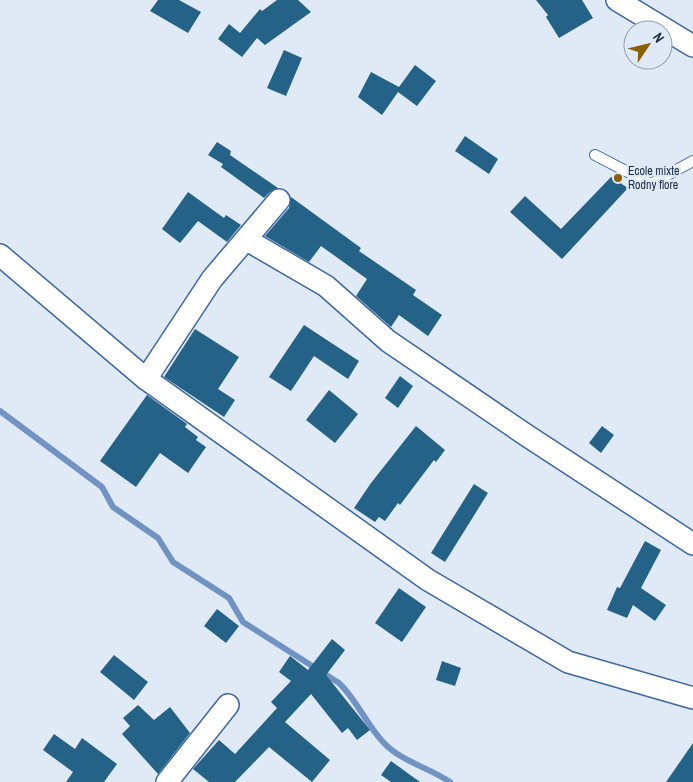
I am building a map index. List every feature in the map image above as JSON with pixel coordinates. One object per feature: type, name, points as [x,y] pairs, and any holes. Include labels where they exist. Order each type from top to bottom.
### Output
[{"type":"street","points":[[617,0],[693,46]]},
{"type":"street","points":[[146,378],[212,279],[248,240],[279,200]]},
{"type":"street","points":[[248,240],[326,286],[388,341],[534,441],[693,544]]},
{"type":"street","points":[[0,255],[146,378],[428,580],[568,662],[693,698]]},
{"type":"street","points":[[167,782],[228,706]]},
{"type":"lane","points":[[595,155],[651,184],[693,161]]},
{"type":"building","points":[[158,0],[179,0],[201,12],[188,33],[150,11]]},
{"type":"building","points":[[277,0],[298,0],[311,12],[265,45],[257,38],[242,57],[218,39],[229,24],[240,33],[260,9],[262,11]]},
{"type":"building","points":[[536,0],[582,0],[593,18],[559,38],[546,17],[548,15]]},
{"type":"building","points":[[284,50],[302,58],[286,96],[267,88]]},
{"type":"building","points":[[415,65],[436,81],[417,106],[398,92],[382,115],[358,97],[371,72],[399,87]]},
{"type":"building","points":[[465,136],[498,159],[489,174],[455,151]]},
{"type":"building","points":[[217,142],[231,151],[230,155],[278,188],[264,198],[221,167],[223,164],[208,155]]},
{"type":"building","points":[[611,177],[628,188],[562,259],[510,212],[525,196],[561,229]]},
{"type":"building","points":[[188,192],[224,218],[226,215],[241,225],[227,242],[198,221],[180,243],[162,229]]},
{"type":"building","points":[[291,197],[361,248],[359,251],[416,290],[413,295],[442,315],[428,336],[399,315],[391,327],[356,296],[367,279],[321,246],[309,262],[265,236],[289,208]]},
{"type":"building","points":[[304,325],[359,361],[348,379],[314,356],[291,391],[269,377]]},
{"type":"building","points":[[195,329],[239,357],[218,389],[235,400],[224,417],[164,377]]},
{"type":"building","points":[[400,376],[413,386],[398,408],[385,398]]},
{"type":"building","points":[[329,390],[358,414],[335,443],[306,420]]},
{"type":"building","points":[[147,395],[187,424],[185,427],[198,437],[196,440],[206,447],[188,473],[160,453],[136,487],[100,461]]},
{"type":"building","points":[[416,426],[445,450],[436,462],[434,460],[400,505],[398,503],[385,521],[379,517],[375,522],[354,508],[371,483]]},
{"type":"building","points":[[602,426],[614,435],[601,453],[589,443]]},
{"type":"building","points":[[474,484],[488,493],[445,562],[431,553]]},
{"type":"building","points":[[645,541],[661,550],[641,588],[666,605],[655,621],[633,605],[627,618],[607,610],[617,587],[620,588]]},
{"type":"building","points":[[399,588],[426,607],[402,642],[375,623]]},
{"type":"building","points":[[217,609],[239,626],[226,643],[204,626]]},
{"type":"building","points":[[332,639],[345,650],[326,675],[370,730],[357,740],[348,728],[342,733],[311,694],[285,722],[330,760],[312,782],[269,747],[235,782],[209,782],[193,769],[219,740],[235,754],[277,708],[271,702],[291,681],[279,672],[290,656],[308,670]]},
{"type":"building","points":[[114,655],[148,682],[134,700],[100,672]]},
{"type":"building","points":[[442,661],[461,668],[455,686],[436,680]]},
{"type":"building","points":[[138,705],[154,720],[170,707],[190,733],[158,774],[122,734],[130,726],[123,718]]},
{"type":"building","points":[[54,734],[75,749],[82,738],[117,764],[104,782],[66,782],[73,772],[43,750]]},
{"type":"building","points":[[693,743],[693,782],[666,782]]},
{"type":"building","points":[[391,761],[420,782],[391,782],[381,775]]},
{"type":"waterway","points":[[0,411],[102,487],[113,507],[158,538],[173,562],[229,598],[243,622],[339,683],[377,735],[390,749],[450,782]]},
{"type":"place","name":"Ecole mixte Rodny flore","points":[[618,178]]}]
